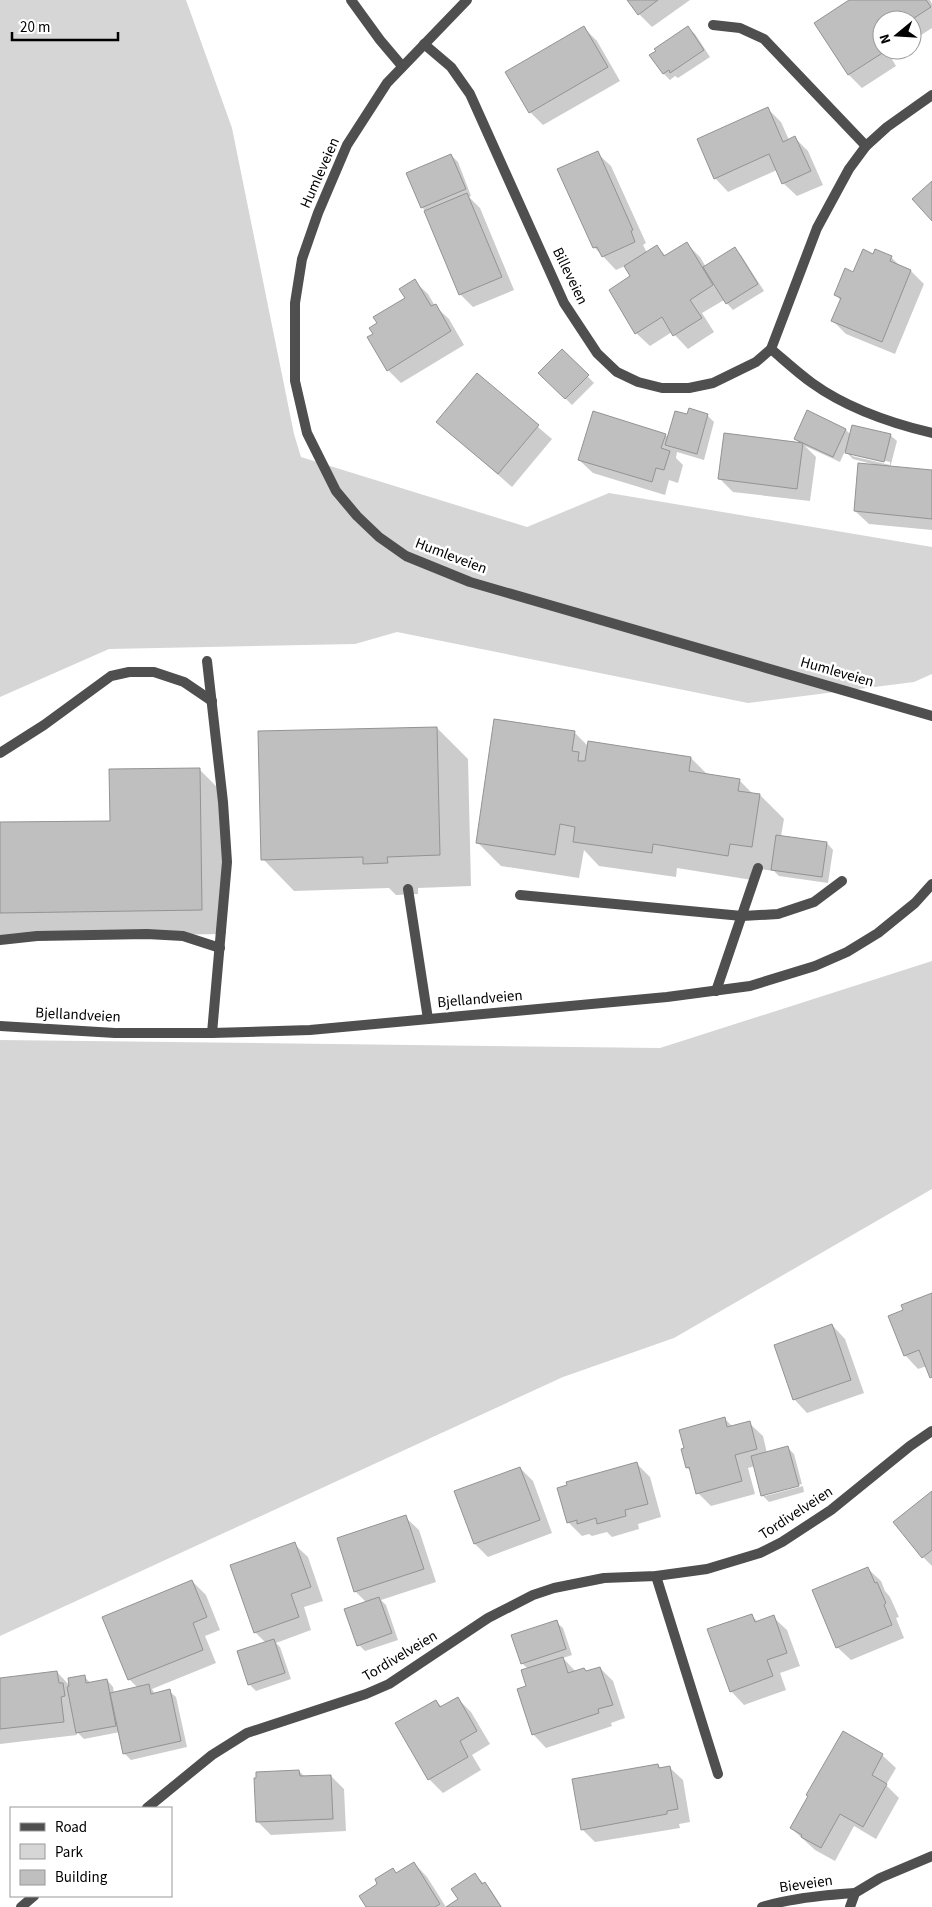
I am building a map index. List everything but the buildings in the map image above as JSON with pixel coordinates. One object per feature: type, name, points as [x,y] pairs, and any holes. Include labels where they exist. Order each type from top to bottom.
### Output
[{"type":"street","points":[[351,0],[380,40],[402,66]]},
{"type":"street","name":"Humleveien","points":[[467,0],[387,83],[347,145],[318,213],[302,259],[295,303],[295,381],[307,433],[336,491],[351,510],[379,537],[406,556],[470,582],[932,716]]},
{"type":"street","points":[[713,25],[740,28],[764,39],[866,146]]},
{"type":"street","name":"Billeveien","points":[[424,44],[452,67],[470,94],[564,303],[597,353],[617,372],[638,382],[662,388],[689,388],[713,383],[756,362],[770,349]]},
{"type":"street","points":[[932,94],[887,127],[866,146],[849,169],[817,228],[770,349],[813,384],[865,412],[894,424],[932,432]]},
{"type":"street","points":[[207,661],[223,802],[227,862],[212,1033]]},
{"type":"street","points":[[0,753],[44,725],[111,676],[129,672],[154,672],[184,682],[212,701]]},
{"type":"street","points":[[716,991],[758,868]]},
{"type":"street","points":[[520,895],[742,916],[778,914],[814,902],[842,881]]},
{"type":"street","name":"Bjellandveien","points":[[0,1026],[115,1033],[310,1030],[667,998],[750,986],[815,966],[847,952],[878,932],[915,903],[932,884]]},
{"type":"street","points":[[408,889],[428,1019]]},
{"type":"street","points":[[0,940],[37,936],[147,934],[183,936],[220,948]]},
{"type":"street","name":"Tordivelveien","points":[[147,1807],[212,1755],[247,1733],[366,1694],[388,1684],[488,1618],[533,1595],[554,1588],[604,1578],[656,1576],[707,1569],[760,1554],[831,1510],[910,1446],[932,1431]]},
{"type":"street","points":[[656,1576],[718,1774]]},
{"type":"street","name":"Bieveien","points":[[762,1907],[831,1894],[855,1893],[880,1878],[932,1856]]},
{"type":"street","name":"Bieveien","points":[[850,1907],[855,1893]]},
{"type":"street","points":[[21,1907],[33,1897]]},
{"type":"green space","points":[[0,0],[186,0],[232,128],[294,434],[301,457],[527,527],[609,493],[932,547],[932,674],[914,682],[748,703],[397,632],[355,644],[109,649],[0,697]]},
{"type":"green space","points":[[932,961],[932,1189],[674,1338],[563,1377],[0,1636],[0,1040],[660,1048]]}]
